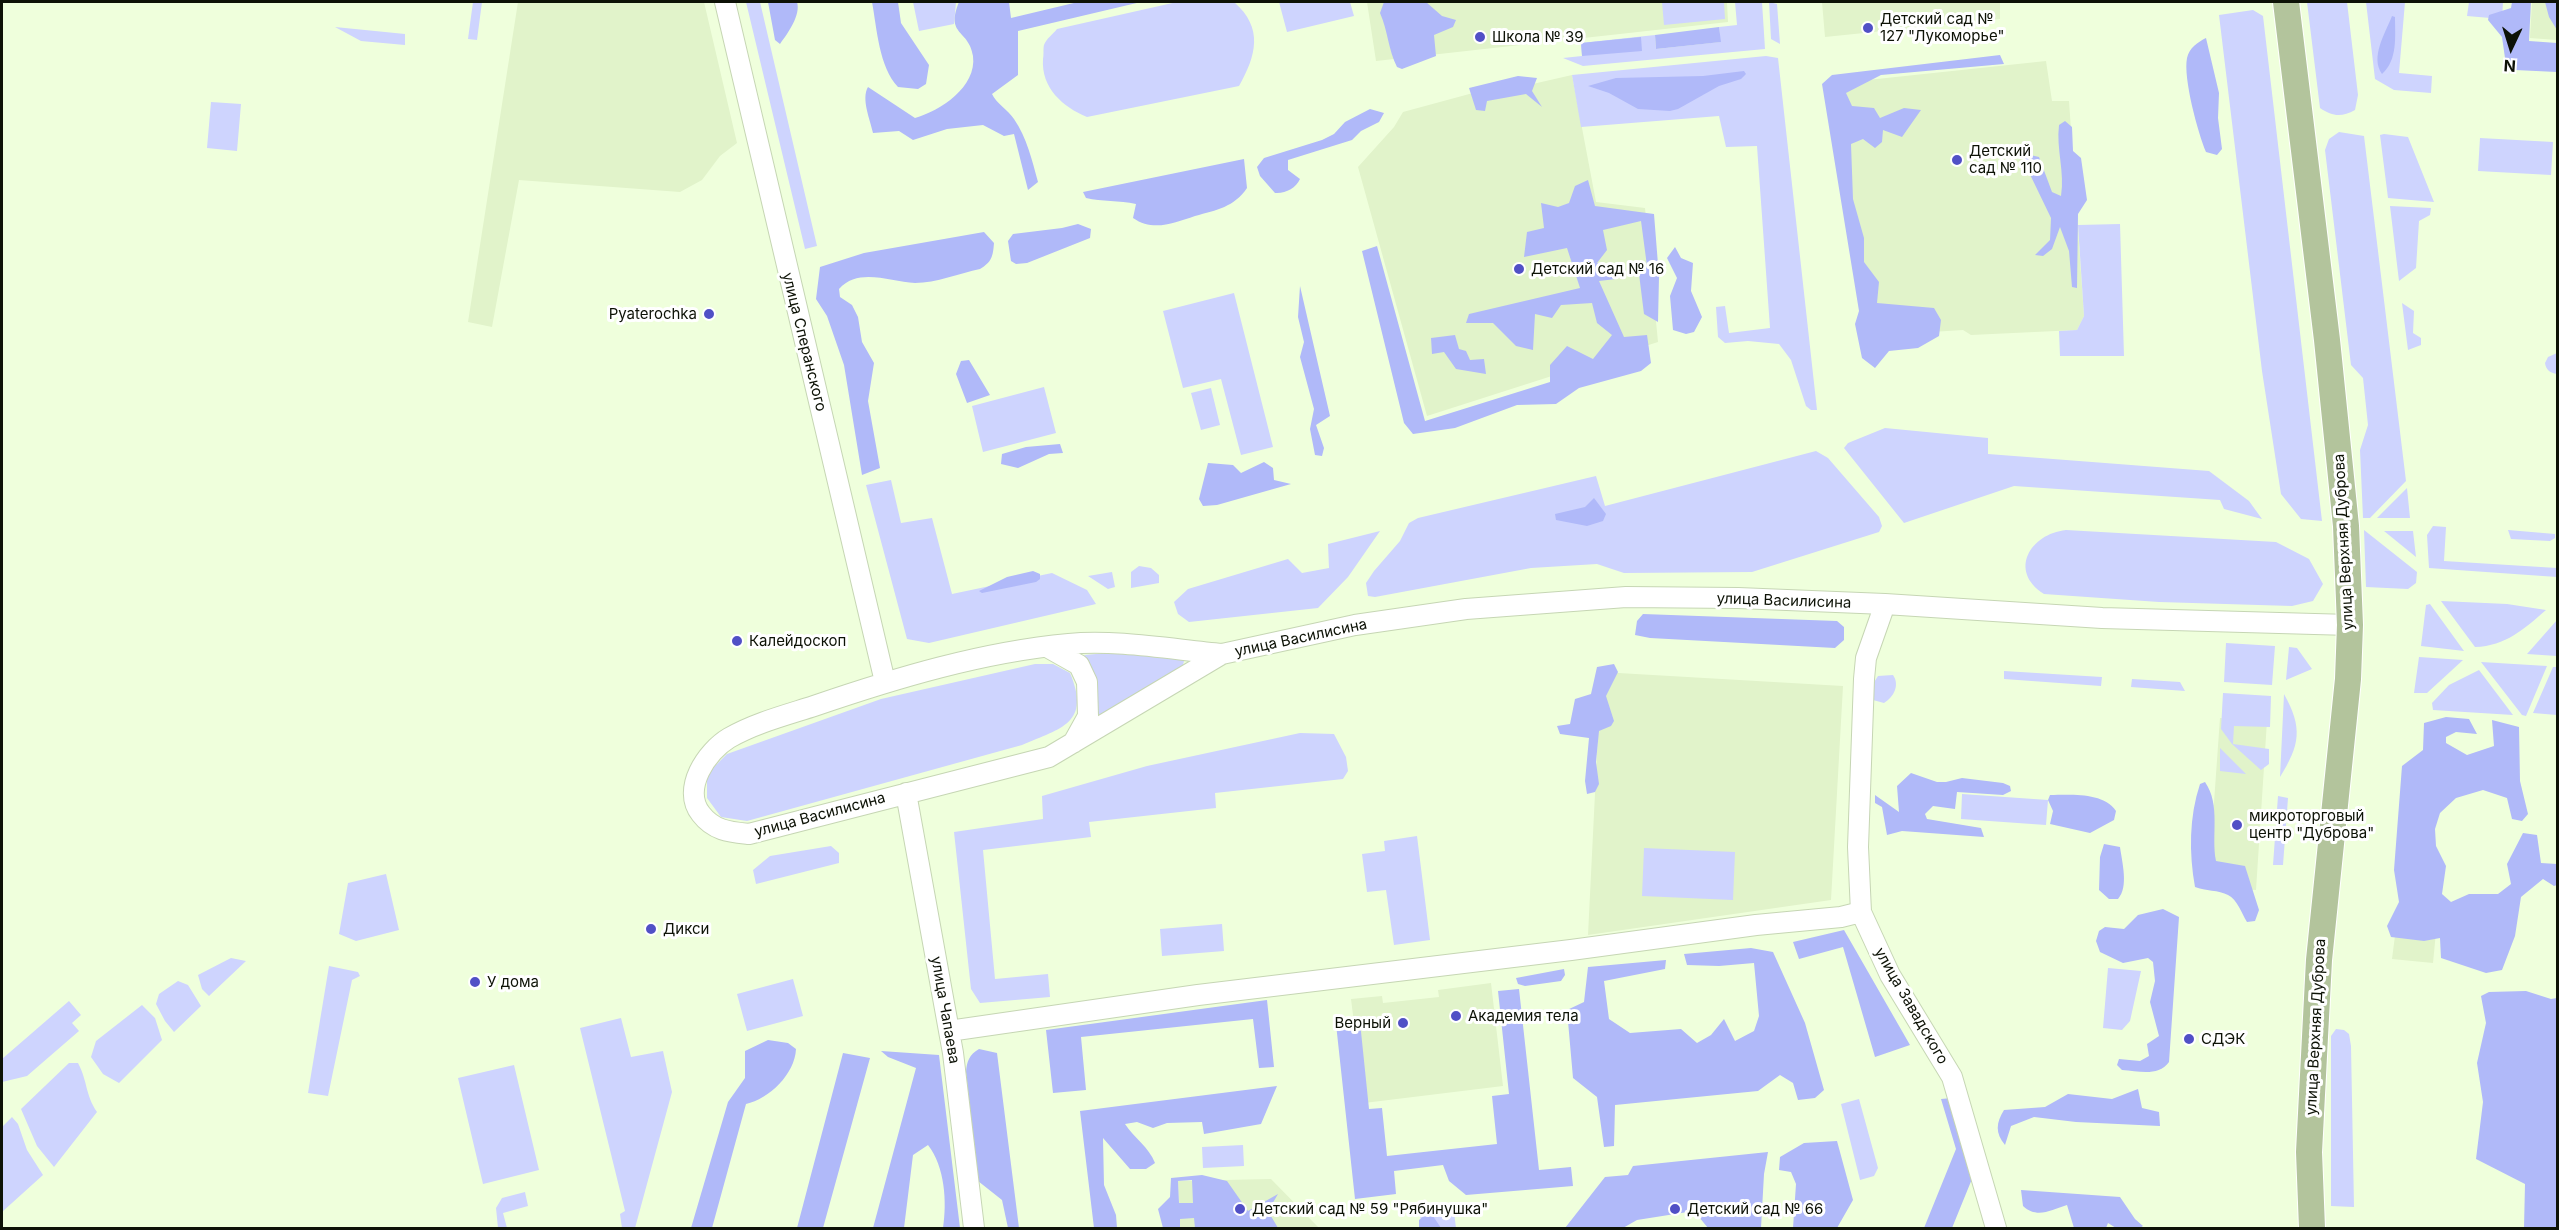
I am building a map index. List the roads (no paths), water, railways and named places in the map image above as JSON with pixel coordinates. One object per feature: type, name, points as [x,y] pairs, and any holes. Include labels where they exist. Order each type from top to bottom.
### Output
[{"type":"main road","name":"улица Верхняя Дуброва","points":[[2286,2],[2327,340],[2346,526],[2350,625],[2346,691],[2319,960],[2309,1152],[2312,1228]]},
{"type":"street","name":"улица Сперанского","points":[[725,2],[885,682]]},
{"type":"street","name":"улица Василисина","points":[[1222,654],[1049,757],[749,834],[720,830],[699,812],[695,798],[695,783],[700,768],[711,754],[728,739],[753,727],[885,682],[954,664],[1047,647],[1100,644],[1222,654],[1355,626],[1488,607],[1626,597],[1885,604],[2102,618],[2350,625]]},
{"type":"street","name":"улица Завадского","points":[[1885,604],[1866,658],[1864,679],[1858,847],[1860,912],[1890,975],[1952,1077],[1995,1228]]},
{"type":"street","points":[[1047,647],[1079,665],[1087,682],[1088,716],[1072,744]]},
{"type":"street","name":"улица Чапаева","points":[[906,793],[949,1031],[974,1228]]},
{"type":"street","points":[[949,1031],[1198,994],[1571,950],[1756,925],[1841,917],[1860,912]]},
{"type":"place","name":"Детский сад № 127 \"Лукоморье\"","points":[[1868,28]]},
{"type":"place","name":"Школа № 39","points":[[1480,37]]},
{"type":"place","name":"Детский сад № 110","points":[[1957,160]]},
{"type":"place","name":"Детский сад № 16","points":[[1519,269]]},
{"type":"place","name":"Pyaterochka","points":[[709,314]]},
{"type":"place","name":"Калейдоскоп","points":[[737,641]]},
{"type":"place","name":"микроторговый центр \"Дуброва\"","points":[[2237,825]]},
{"type":"place","name":"Дикси","points":[[651,929]]},
{"type":"place","name":"У дома","points":[[475,982]]},
{"type":"place","name":"Академия тела","points":[[1456,1016]]},
{"type":"place","name":"Верный","points":[[1403,1023]]},
{"type":"place","name":"СДЭК","points":[[2189,1039]]},
{"type":"place","name":"Детский сад № 59 \"Рябинушка\"","points":[[1240,1209]]},
{"type":"place","name":"Детский сад № 66","points":[[1675,1209]]}]
